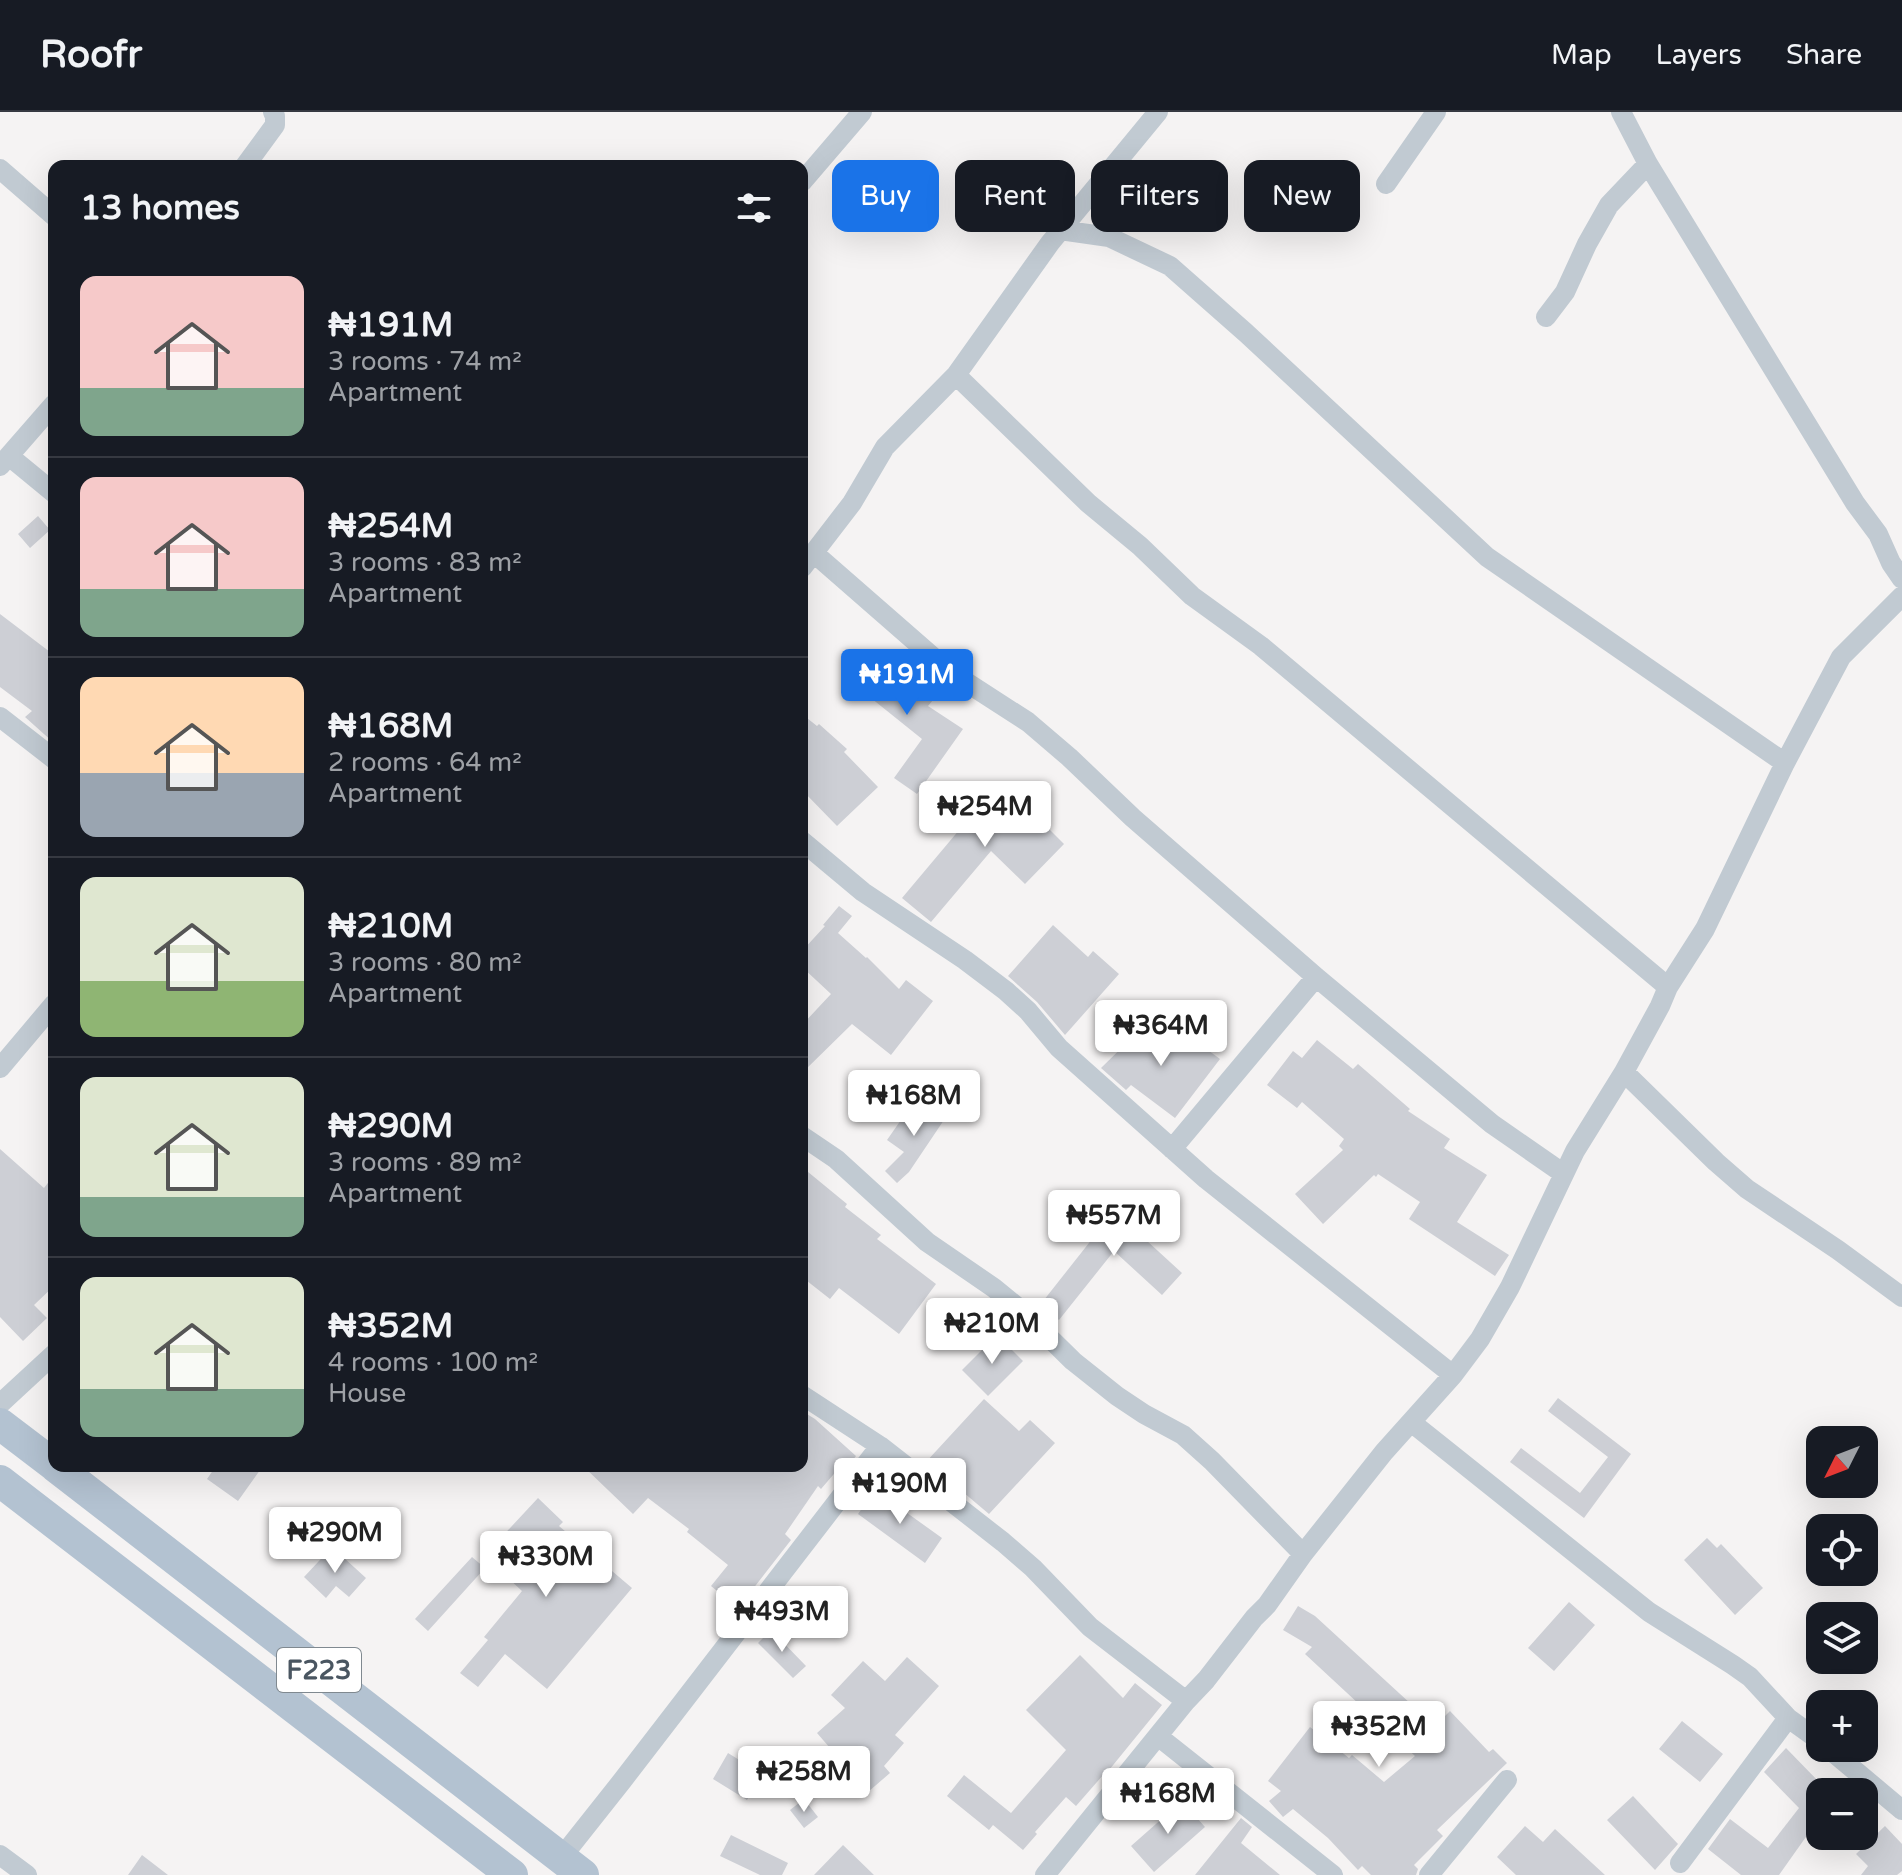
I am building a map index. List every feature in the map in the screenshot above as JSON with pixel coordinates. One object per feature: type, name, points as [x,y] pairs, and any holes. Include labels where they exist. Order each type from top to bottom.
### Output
[{"type":"main road","name":"F223","points":[[0,1424],[48,1461]]},
{"type":"main road","name":"F223","points":[[62,1472],[572,1866]]},
{"type":"main road","name":"F223","points":[[0,1481],[512,1875]]},
{"type":"street","points":[[249,160],[275,125],[273,112]]},
{"type":"street","points":[[808,175],[862,112]]},
{"type":"street","points":[[1075,212],[1158,112]]},
{"type":"street","points":[[1386,184],[1436,112]]},
{"type":"street","points":[[1621,112],[1648,164],[1855,503],[1878,534],[1902,579]]},
{"type":"street","points":[[1546,317],[1565,292],[1609,205],[1648,164]]},
{"type":"street","points":[[0,169],[48,211]]},
{"type":"street","points":[[1059,232],[956,375],[885,447],[852,503],[808,561],[949,671],[1028,722],[1316,977],[1492,1124],[1564,1174]]},
{"type":"street","points":[[1074,232],[1109,237],[1170,266],[1258,343],[1487,557],[1785,763]]},
{"type":"street","points":[[956,375],[1088,503],[1140,546],[1192,596],[1261,646],[1668,987]]},
{"type":"street","points":[[48,411],[5,461],[48,489]]},
{"type":"street","points":[[1045,1875],[1267,1605],[1384,1452],[1453,1375],[1480,1339],[1510,1287],[1575,1151],[1624,1072],[1668,987],[1705,929],[1785,763],[1841,657],[1902,596]]},
{"type":"street","points":[[0,717],[48,754]]},
{"type":"street","points":[[808,846],[863,892],[1006,991],[1028,1011],[1059,1048],[1206,1179],[1453,1375]]},
{"type":"street","points":[[1172,1149],[1316,977]]},
{"type":"street","points":[[0,1068],[48,1011]]},
{"type":"street","points":[[1624,1072],[1747,1189],[1902,1297]]},
{"type":"street","points":[[808,1140],[845,1167],[927,1242],[1012,1302],[1073,1361],[1117,1396],[1183,1435],[1303,1554]]},
{"type":"street","points":[[0,1404],[48,1360]]},
{"type":"street","points":[[808,1399],[880,1446],[1003,1542],[1090,1627],[1186,1701]]},
{"type":"street","points":[[1411,1422],[1649,1612],[1750,1677],[1788,1718],[1806,1731]]},
{"type":"street","points":[[572,1866],[622,1781],[880,1446]]},
{"type":"street","points":[[1680,1863],[1788,1718]]},
{"type":"street","points":[[1159,1737],[1333,1875]]},
{"type":"street","points":[[1845,1762],[1902,1810]]},
{"type":"street","points":[[1429,1875],[1507,1780]]},
{"type":"street","points":[[0,1855],[27,1875]]},
{"type":"building","points":[[38,516],[48,528],[48,532],[30,548],[18,534]]},
{"type":"building","points":[[0,614],[48,650],[48,738],[25,717],[32,711],[0,687]]},
{"type":"building","points":[[870,649],[933,700],[928,706],[963,729],[917,794],[894,778],[922,739],[846,678]]},
{"type":"building","points":[[808,719],[817,726],[819,724],[847,749],[844,752],[878,787],[837,826],[808,796]]},
{"type":"building","points":[[990,784],[1003,794],[1008,787],[1064,844],[1025,884],[991,851],[931,922],[902,898],[965,823],[961,819]]},
{"type":"building","points":[[839,906],[852,916],[838,933],[899,989],[906,980],[933,1001],[891,1055],[852,1024],[808,1067],[808,1019],[831,994],[808,973],[808,944]]},
{"type":"building","points":[[1053,925],[1088,957],[1093,951],[1119,974],[1065,1035],[1037,1002],[1008,976]]},
{"type":"building","points":[[1151,1019],[1182,1052],[1193,1039],[1220,1059],[1175,1118],[1131,1085],[1126,1090],[1101,1068]]},
{"type":"building","points":[[1317,1040],[1353,1069],[1358,1064],[1410,1109],[1408,1111],[1450,1139],[1444,1148],[1487,1175],[1457,1222],[1509,1255],[1495,1276],[1409,1219],[1420,1202],[1378,1174],[1323,1224],[1295,1194],[1343,1150],[1339,1146],[1344,1139],[1302,1102],[1297,1108],[1267,1085],[1293,1051],[1302,1058]]},
{"type":"building","points":[[931,1101],[948,1114],[909,1172],[897,1183],[885,1171],[904,1152],[887,1140],[910,1107],[920,1114]]},
{"type":"building","points":[[0,1149],[44,1188],[48,1183],[48,1292],[34,1305],[47,1318],[23,1341],[0,1317]]},
{"type":"building","points":[[808,1172],[881,1235],[877,1239],[936,1284],[899,1334],[839,1288],[830,1299],[808,1282]]},
{"type":"building","points":[[1127,1198],[1158,1229],[1146,1240],[1182,1273],[1162,1295],[1114,1251],[1059,1320],[1040,1305],[1100,1229],[1097,1227]]},
{"type":"building","points":[[997,1335],[1023,1361],[988,1396],[962,1370]]},
{"type":"building","points":[[1558,1398],[1631,1454],[1584,1518],[1510,1462],[1521,1448],[1580,1493],[1608,1457],[1548,1411]]},
{"type":"building","points":[[984,1399],[1019,1431],[1030,1420],[1055,1443],[989,1514],[925,1463]]},
{"type":"building","points":[[808,1415],[856,1456],[844,1472],[839,1468],[821,1489],[818,1486],[785,1534],[791,1540],[738,1608],[711,1586],[728,1565],[687,1532],[689,1529],[648,1498],[633,1514],[589,1472],[808,1472]]},
{"type":"building","points":[[212,1472],[259,1472],[238,1501],[207,1479]]},
{"type":"building","points":[[875,1490],[942,1538],[925,1563],[858,1514]]},
{"type":"building","points":[[538,1498],[563,1522],[559,1526],[632,1588],[547,1689],[505,1654],[478,1687],[460,1673],[488,1640],[484,1637],[522,1591],[484,1556]]},
{"type":"building","points":[[1707,1538],[1717,1548],[1721,1544],[1763,1588],[1735,1615],[1684,1560]]},
{"type":"building","points":[[332,1547],[366,1578],[349,1597],[336,1586],[326,1598],[304,1577]]},
{"type":"building","points":[[472,1557],[485,1568],[428,1631],[415,1619]]},
{"type":"building","points":[[1569,1602],[1595,1625],[1554,1671],[1528,1648]]},
{"type":"building","points":[[1298,1606],[1315,1616],[1435,1726],[1450,1711],[1489,1752],[1493,1749],[1507,1763],[1437,1830],[1443,1836],[1414,1865],[1418,1869],[1416,1875],[1371,1875],[1362,1866],[1358,1870],[1328,1838],[1293,1809],[1283,1817],[1269,1801],[1281,1791],[1268,1781],[1310,1727],[1349,1758],[1352,1755],[1384,1782],[1415,1756],[1305,1654],[1312,1647],[1283,1630]]},
{"type":"building","points":[[771,1630],[806,1666],[793,1678],[758,1643]]},
{"type":"building","points":[[1080,1655],[1123,1698],[1135,1683],[1162,1705],[1076,1806],[1066,1797],[1023,1850],[993,1825],[989,1830],[947,1796],[964,1775],[1011,1813],[1066,1750],[1026,1710]]},
{"type":"building","points":[[907,1657],[939,1686],[895,1735],[904,1743],[884,1766],[890,1773],[868,1792],[817,1733],[845,1708],[831,1695],[863,1661],[885,1681]]},
{"type":"building","points":[[1682,1721],[1723,1754],[1700,1782],[1659,1749]]},
{"type":"building","points":[[1786,1748],[1815,1778],[1806,1778],[1806,1837],[1779,1875],[1741,1875],[1708,1849],[1730,1819],[1768,1848],[1799,1808],[1764,1772]]},
{"type":"building","points":[[728,1753],[762,1774],[747,1800],[713,1779]]},
{"type":"building","points":[[1633,1796],[1678,1844],[1655,1870],[1607,1820]]},
{"type":"building","points":[[804,1799],[818,1817],[804,1828],[790,1810]]},
{"type":"building","points":[[1182,1801],[1205,1827],[1154,1872],[1131,1846]]},
{"type":"building","points":[[1241,1818],[1252,1827],[1241,1843],[1280,1875],[1195,1875]]},
{"type":"building","points":[[1525,1826],[1543,1842],[1555,1829],[1605,1875],[1516,1875],[1497,1857]]},
{"type":"building","points":[[1885,1826],[1902,1844],[1902,1871],[1897,1875],[1861,1875],[1868,1866],[1856,1854],[1860,1850],[1878,1850],[1878,1833]]},
{"type":"building","points":[[731,1835],[788,1863],[782,1875],[760,1875],[720,1856]]},
{"type":"building","points":[[843,1845],[874,1875],[814,1875]]},
{"type":"building","points":[[142,1855],[168,1875],[128,1875]]}]
